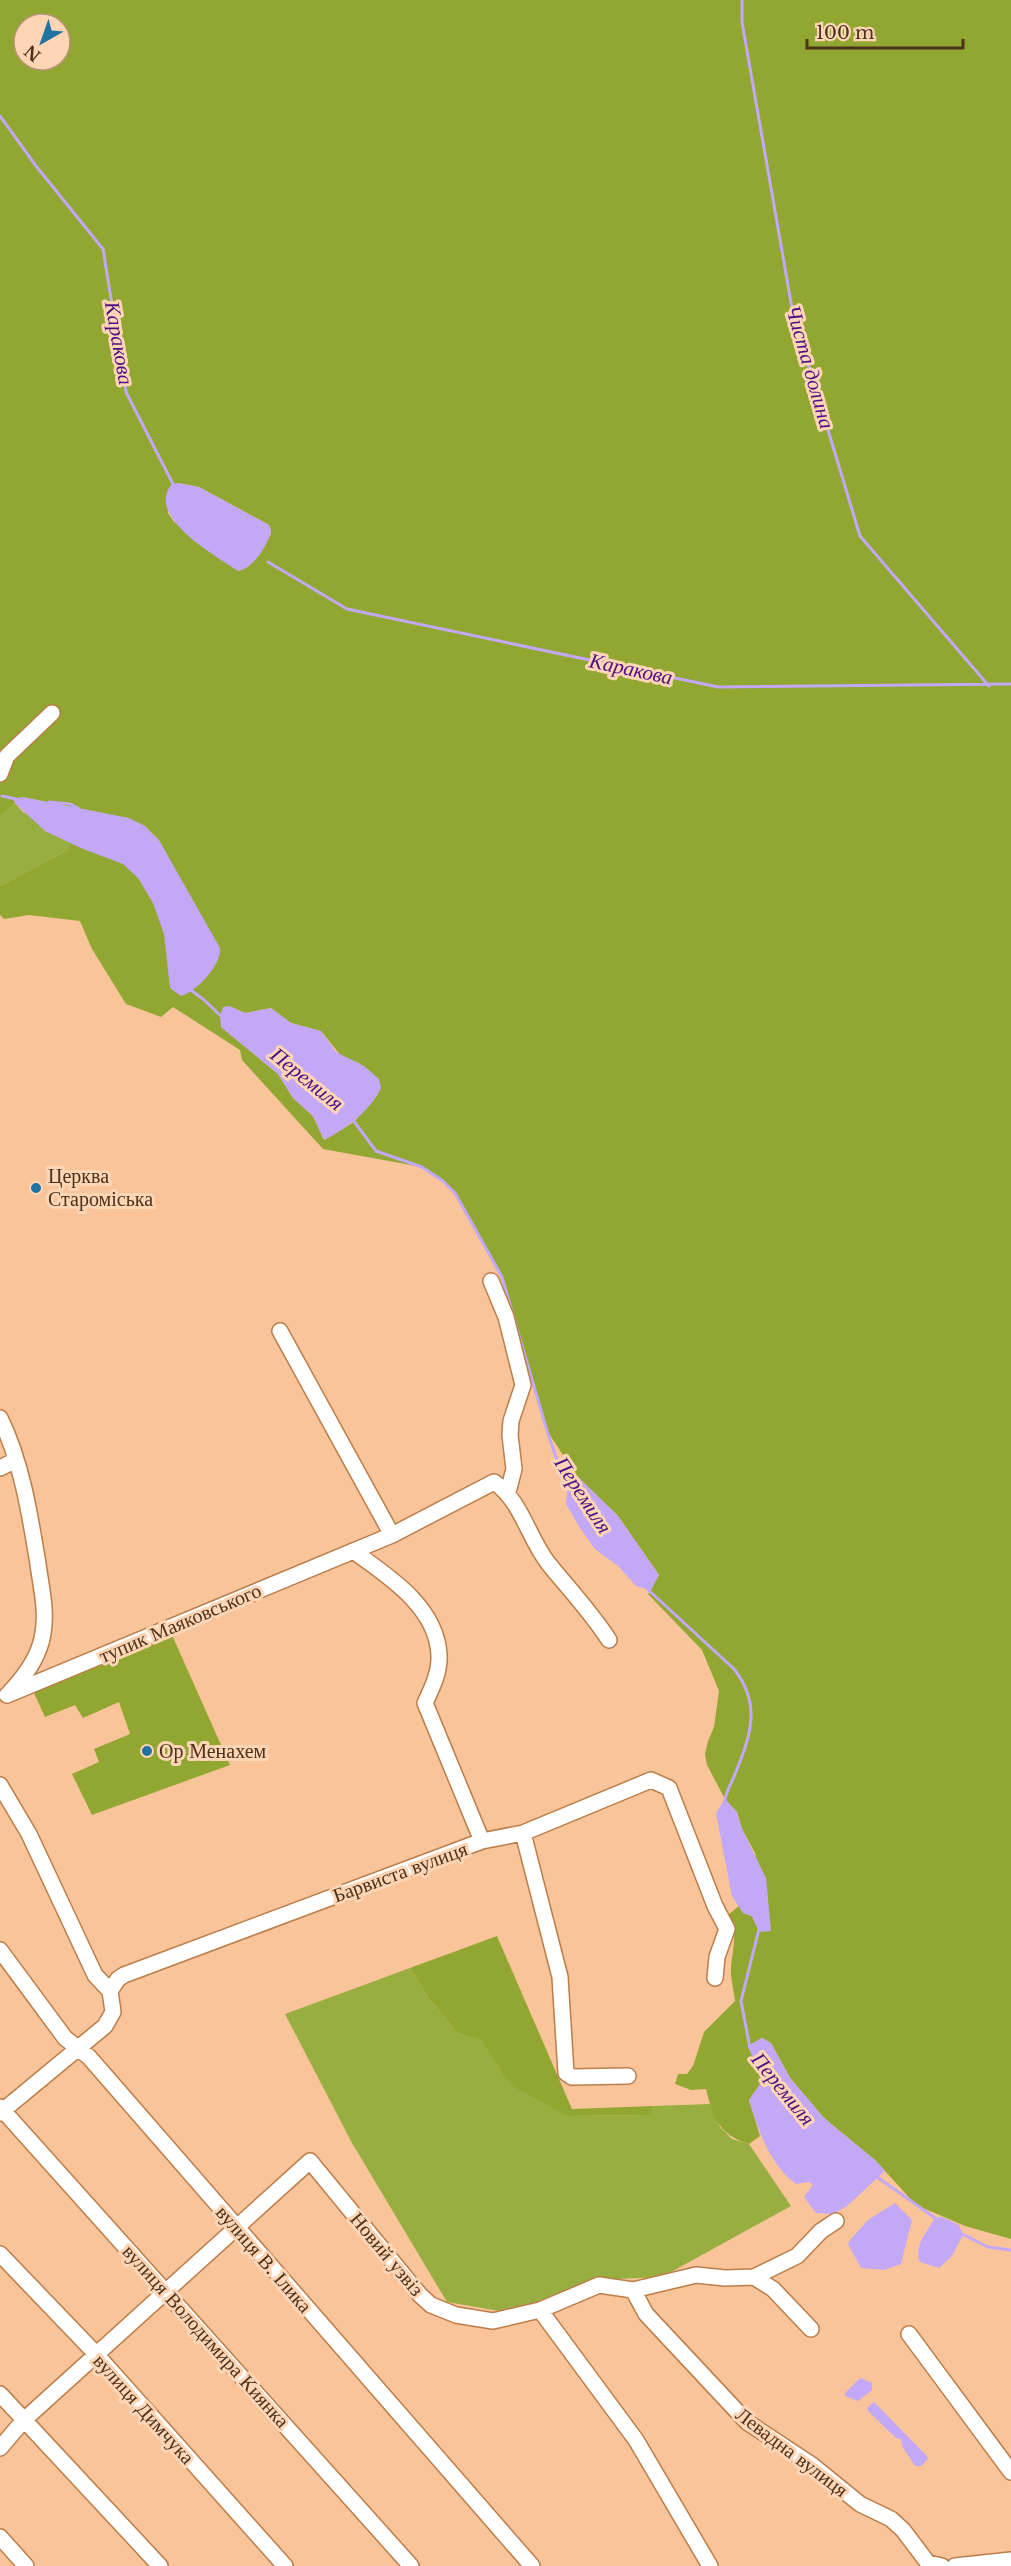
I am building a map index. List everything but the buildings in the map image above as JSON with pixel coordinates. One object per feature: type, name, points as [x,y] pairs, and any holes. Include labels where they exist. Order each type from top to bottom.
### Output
[{"type":"street","points":[[0,774],[8,756],[52,713]]},
{"type":"street","points":[[491,1281],[506,1317],[523,1385],[511,1421],[513,1469],[508,1492],[547,1562],[596,1620],[609,1640]]},
{"type":"street","points":[[280,1331],[392,1535]]},
{"type":"street","points":[[0,1418],[16,1460],[28,1505],[45,1614],[43,1633],[36,1656],[22,1680],[4,1696]]},
{"type":"street","points":[[0,1468],[16,1460]]},
{"type":"street","name":"тупик Маяковського","points":[[4,1696],[392,1535],[494,1482],[508,1492]]},
{"type":"street","points":[[353,1551],[399,1585],[417,1604],[435,1635],[439,1654],[438,1672],[425,1703],[482,1841]]},
{"type":"street","name":"Барвиста вулиця","points":[[110,1991],[118,1979],[124,1975],[482,1841],[524,1833],[651,1780],[669,1788],[715,1906],[727,1929],[717,1957],[715,1978]]},
{"type":"street","points":[[0,1785],[29,1834],[95,1975],[110,1991],[113,2004],[110,2019],[1,2110]]},
{"type":"street","points":[[524,1833],[560,1977],[566,2073],[572,2078],[628,2076]]},
{"type":"street","name":"вулиця В. Ілика","points":[[0,1950],[58,2029],[89,2057],[532,2566]]},
{"type":"street","name":"вулиця Володимира Киянка","points":[[1,2110],[411,2566]]},
{"type":"street","name":"Новий узвіз","points":[[236,2228],[310,2161],[420,2295],[431,2305],[456,2315],[493,2321],[540,2310],[599,2286],[633,2290],[696,2275],[725,2278],[754,2277]]},
{"type":"street","points":[[754,2277],[796,2256],[821,2231],[836,2221]]},
{"type":"street","points":[[0,2448],[24,2420],[236,2228]]},
{"type":"street","name":"вулиця Димчука","points":[[0,2254],[96,2354],[285,2566]]},
{"type":"street","points":[[754,2277],[773,2289],[812,2329]]},
{"type":"street","name":"Левадна вулиця","points":[[633,2290],[646,2314],[747,2422],[812,2465],[860,2504],[891,2519],[903,2530],[928,2563],[942,2566]]},
{"type":"street","points":[[540,2310],[636,2440],[710,2566]]},
{"type":"street","points":[[909,2334],[1011,2472]]},
{"type":"street","points":[[0,2394],[160,2566]]},
{"type":"street","points":[[0,2537],[26,2566]]},
{"type":"street","points":[[955,2566],[1011,2560]]},
{"type":"green space","points":[[0,0],[1011,0],[1011,2239],[965,2226],[916,2205],[875,2160],[824,2118],[790,2078],[771,2043],[762,2038],[748,2046],[763,2080],[749,2100],[760,2136],[749,2144],[731,2136],[719,2124],[711,2109],[706,2089],[691,2090],[675,2084],[678,2074],[687,2074],[693,2066],[704,2032],[735,2001],[731,1971],[734,1935],[728,1915],[739,1906],[743,1913],[752,1916],[759,1931],[770,1930],[755,1853],[742,1829],[737,1812],[725,1799],[707,1765],[705,1754],[714,1727],[719,1691],[702,1650],[648,1594],[659,1575],[618,1516],[577,1476],[547,1431],[502,1277],[455,1193],[443,1181],[422,1167],[323,1149],[242,1060],[240,1050],[173,1007],[161,1017],[126,1004],[92,949],[80,921],[29,915],[4,919],[0,915],[0,886],[67,850],[86,810],[22,797],[0,815]],"holes":[[[178,483],[199,487],[269,525],[271,534],[258,556],[174,522],[168,513]],[[229,1006],[245,1013],[271,1008],[291,1023],[321,1031],[341,1056],[359,1063],[378,1094],[354,1122],[324,1140],[313,1116],[293,1098],[278,1074],[221,1027]]]},
{"type":"green space","points":[[0,799],[16,804],[22,811],[71,842],[67,850],[0,886]]},
{"type":"green space","points":[[172,1635],[230,1765],[92,1815],[72,1774],[99,1762],[94,1749],[130,1734],[119,1702],[83,1718],[75,1705],[45,1717],[33,1691]]},
{"type":"green space","points":[[497,1936],[572,2109],[653,2106],[651,2115],[568,2116],[514,2087],[501,2072],[481,2039],[457,2033],[427,1996],[410,1968]]},
{"type":"green space","points":[[410,1968],[427,1996],[457,2033],[481,2038],[501,2072],[568,2116],[650,2115],[653,2106],[710,2104],[720,2127],[732,2139],[749,2144],[791,2206],[662,2277],[595,2280],[541,2302],[499,2311],[447,2302],[352,2143],[285,2014]]},
{"type":"water","points":[[172,484],[199,487],[269,525],[271,530],[267,542],[255,561],[238,571],[186,534],[167,509],[166,496]]},
{"type":"water","points":[[22,797],[129,818],[145,826],[159,840],[220,948],[217,962],[201,983],[181,996],[170,988],[164,934],[153,903],[138,878],[123,864],[45,831],[13,799]]},
{"type":"water","points":[[229,1006],[245,1013],[271,1008],[291,1023],[321,1031],[336,1052],[364,1066],[379,1079],[381,1088],[371,1104],[357,1118],[324,1140],[313,1116],[293,1098],[278,1074],[221,1027],[220,1016],[223,1007]]},
{"type":"water","points":[[577,1476],[618,1516],[659,1575],[651,1590],[636,1586],[618,1566],[595,1549],[580,1528],[566,1504],[568,1483]]},
{"type":"water","points":[[725,1799],[737,1812],[742,1829],[766,1878],[771,1931],[759,1932],[752,1916],[743,1913],[732,1896],[716,1813]]},
{"type":"water","points":[[762,2038],[771,2043],[790,2078],[824,2118],[885,2171],[846,2207],[832,2214],[816,2213],[804,2197],[813,2185],[809,2182],[796,2184],[787,2176],[772,2157],[761,2135],[749,2100],[763,2080],[748,2046]]},
{"type":"water","points":[[895,2203],[912,2220],[901,2264],[884,2270],[861,2268],[848,2244],[850,2240],[868,2220]]},
{"type":"water","points":[[942,2217],[959,2225],[963,2235],[952,2256],[939,2268],[920,2262],[918,2250],[935,2218]]},
{"type":"water","points":[[860,2378],[872,2383],[872,2390],[858,2401],[845,2396],[845,2393]]},
{"type":"water","points":[[874,2402],[927,2456],[928,2459],[921,2466],[915,2466],[902,2446],[901,2439],[896,2438],[868,2411],[867,2408]]},
{"type":"waterway","name":"Чиста долина","points":[[742,0],[742,22],[793,314],[860,536],[989,686]]},
{"type":"waterway","name":"Каракова","points":[[0,116],[36,166],[103,249],[126,392],[174,486]]},
{"type":"waterway","name":"Каракова","points":[[268,562],[347,609],[718,687],[1011,684]]},
{"type":"waterway","name":"Перемиля","points":[[2,796],[16,799]]},
{"type":"waterway","name":"Перемиля","points":[[49,802],[70,804],[78,808]]},
{"type":"waterway","name":"Перемиля","points":[[188,988],[222,1017]]},
{"type":"waterway","name":"Перемиля","points":[[353,1120],[376,1151],[422,1167],[443,1181],[455,1193],[502,1277],[547,1431],[557,1460],[572,1482]]},
{"type":"waterway","name":"Перемиля","points":[[644,1586],[733,1668],[743,1682],[748,1695],[751,1723],[724,1806]]},
{"type":"waterway","name":"Перемиля","points":[[750,2048],[741,2001],[759,1929]]},
{"type":"waterway","name":"Перемиля","points":[[877,2177],[938,2220]]},
{"type":"waterway","name":"Перемиля","points":[[962,2234],[988,2247],[1011,2250]]},
{"type":"place","name":"Церква Староміська","points":[[36,1188]]},
{"type":"place","name":"Ор Менахем","points":[[147,1751]]}]
